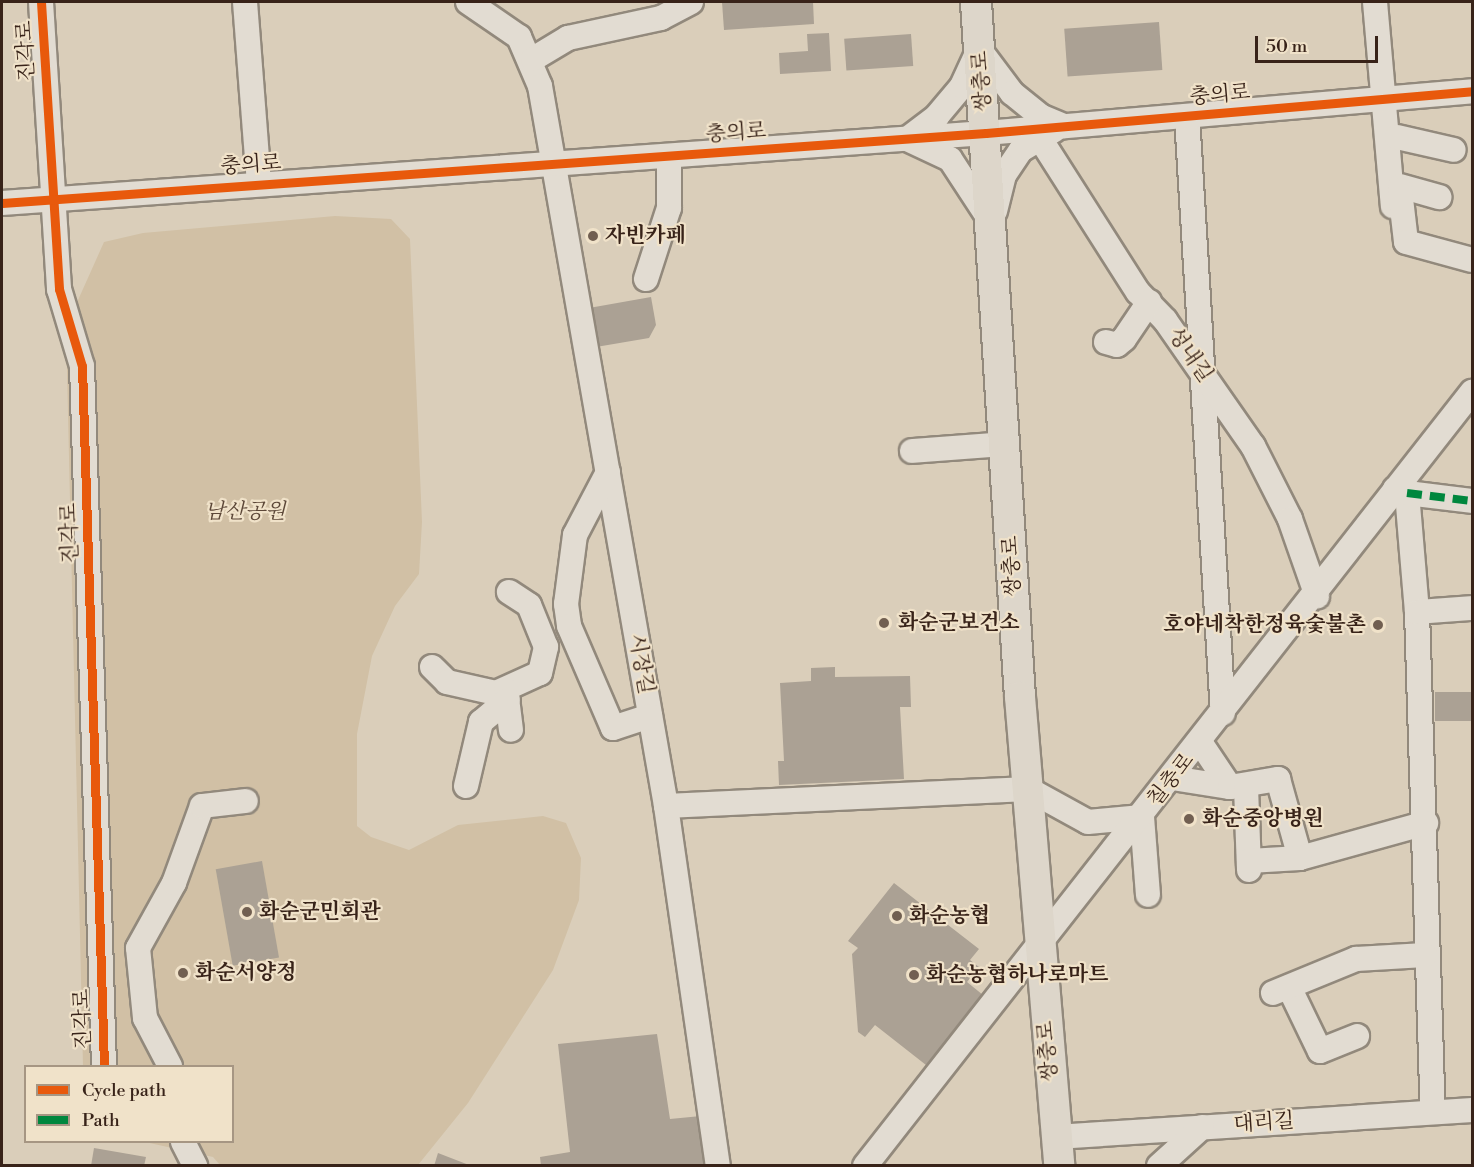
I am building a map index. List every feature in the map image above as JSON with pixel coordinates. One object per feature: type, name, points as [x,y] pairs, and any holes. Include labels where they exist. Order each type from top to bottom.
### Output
[{"type":"main road","name":"쌍충로","points":[[976,2],[1039,948],[1058,1151]]},
{"type":"street","name":"진각로","points":[[42,2],[59,289],[82,366],[104,1065]]},
{"type":"street","points":[[245,2],[259,182]]},
{"type":"street","points":[[468,2],[510,28],[533,59],[568,38],[661,18],[691,2]]},
{"type":"street","points":[[1375,2],[1384,99],[1392,133],[1396,196],[1406,242],[1473,260]]},
{"type":"street","points":[[992,225],[950,159],[907,139],[937,116],[956,93],[980,50],[1012,93],[1040,116],[1064,126]]},
{"type":"street","name":"시장길","points":[[533,59],[555,164],[666,806],[718,1166]]},
{"type":"street","name":"충의로","points":[[2,202],[259,182],[555,164],[986,133],[1036,133],[1064,126],[1473,91]]},
{"type":"street","points":[[1187,116],[1207,379],[1223,713]]},
{"type":"street","points":[[992,225],[1004,175],[1036,133]]},
{"type":"street","name":"성내길","points":[[1036,133],[1149,302],[1207,379],[1272,480],[1317,597]]},
{"type":"street","points":[[1392,133],[1454,150]]},
{"type":"street","points":[[646,279],[669,208],[669,156]]},
{"type":"street","points":[[1396,196],[1439,197]]},
{"type":"street","points":[[1106,342],[1117,345],[1124,339],[1149,302]]},
{"type":"street","name":"칠충로","points":[[865,1166],[1401,491],[1473,392]]},
{"type":"street","points":[[912,451],[1005,444]]},
{"type":"street","points":[[608,472],[575,536],[566,604],[572,636],[613,728],[650,716]]},
{"type":"street","points":[[1432,1110],[1425,955],[1426,823],[1417,612],[1401,491],[1473,501]]},
{"type":"street","points":[[466,786],[481,722],[507,694],[540,673],[546,646],[529,605],[509,592]]},
{"type":"street","points":[[1417,612],[1473,608]]},
{"type":"street","points":[[546,646],[572,636]]},
{"type":"street","points":[[432,667],[453,684],[507,694]]},
{"type":"street","points":[[507,694],[511,730]]},
{"type":"street","points":[[1200,742],[1238,787],[1249,866],[1300,858],[1426,823]]},
{"type":"street","points":[[1172,778],[1238,787],[1278,779],[1300,858]]},
{"type":"street","points":[[666,806],[1028,789],[1088,822],[1142,817],[1148,895]]},
{"type":"street","points":[[169,1065],[145,1018],[138,948],[174,883],[202,806],[246,801]]},
{"type":"street","points":[[1356,1036],[1320,1051],[1281,990],[1356,959],[1425,955]]},
{"type":"street","name":"대리길","points":[[1058,1151],[1202,1127],[1432,1110],[1473,1110]]},
{"type":"street","points":[[1159,1166],[1202,1127]]},
{"type":"green space","name":"남산공원","points":[[335,216],[391,219],[410,239],[422,522],[419,574],[395,606],[372,656],[357,734],[357,826],[371,837],[409,850],[458,825],[543,816],[566,823],[581,858],[579,900],[553,970],[468,1103],[418,1165],[220,1165],[213,1157],[150,1143],[234,1143],[234,1065],[83,1065],[66,327],[104,242],[143,233]]},
{"type":"building","points":[[722,2],[813,2],[814,24],[724,30]]},
{"type":"building","points":[[1159,22],[1162,70],[1068,77],[1064,29]]},
{"type":"building","points":[[829,33],[831,71],[780,74],[779,53],[808,51],[807,34]]},
{"type":"building","points":[[911,34],[913,66],[846,71],[844,39]]},
{"type":"building","points":[[651,297],[656,325],[649,338],[596,347],[589,308]]},
{"type":"building","points":[[835,667],[835,677],[910,676],[911,707],[900,707],[904,779],[779,785],[778,761],[784,761],[780,683],[811,681],[811,668]]},
{"type":"building","points":[[1435,692],[1472,692],[1472,721],[1435,721]]},
{"type":"building","name":"화순군민회관","points":[[262,861],[279,958],[233,966],[216,869]]},
{"type":"building","name":"화순농협하나로마트","points":[[894,883],[979,949],[970,960],[979,967],[967,982],[983,995],[926,1065],[875,1025],[865,1037],[858,1032],[852,954],[858,948],[848,941]]},
{"type":"building","points":[[657,1034],[670,1119],[701,1116],[709,1166],[541,1166],[540,1157],[570,1152],[558,1044]]},
{"type":"building","points":[[94,1148],[146,1157],[144,1166],[91,1166]]},
{"type":"building","points":[[438,1153],[469,1165],[469,1166],[434,1166]]},
{"type":"marked path","points":[[1407,493],[1472,501]]},
{"type":"cycle path","points":[[41,2],[59,289],[82,366],[104,1065]]},
{"type":"cycle path","points":[[2,203],[986,133],[1472,91]]},
{"type":"place","name":"자빈카페","points":[[593,236]]},
{"type":"place","name":"화순군보건소","points":[[884,623]]},
{"type":"place","name":"호야네착한정육숯불촌","points":[[1378,625]]},
{"type":"place","name":"화순중앙병원","points":[[1189,819]]},
{"type":"place","name":"화순군민회관","points":[[247,912]]},
{"type":"place","name":"화순농협","points":[[897,916]]},
{"type":"place","name":"화순서양정","points":[[183,973]]},
{"type":"place","name":"화순농협하나로마트","points":[[914,975]]}]
